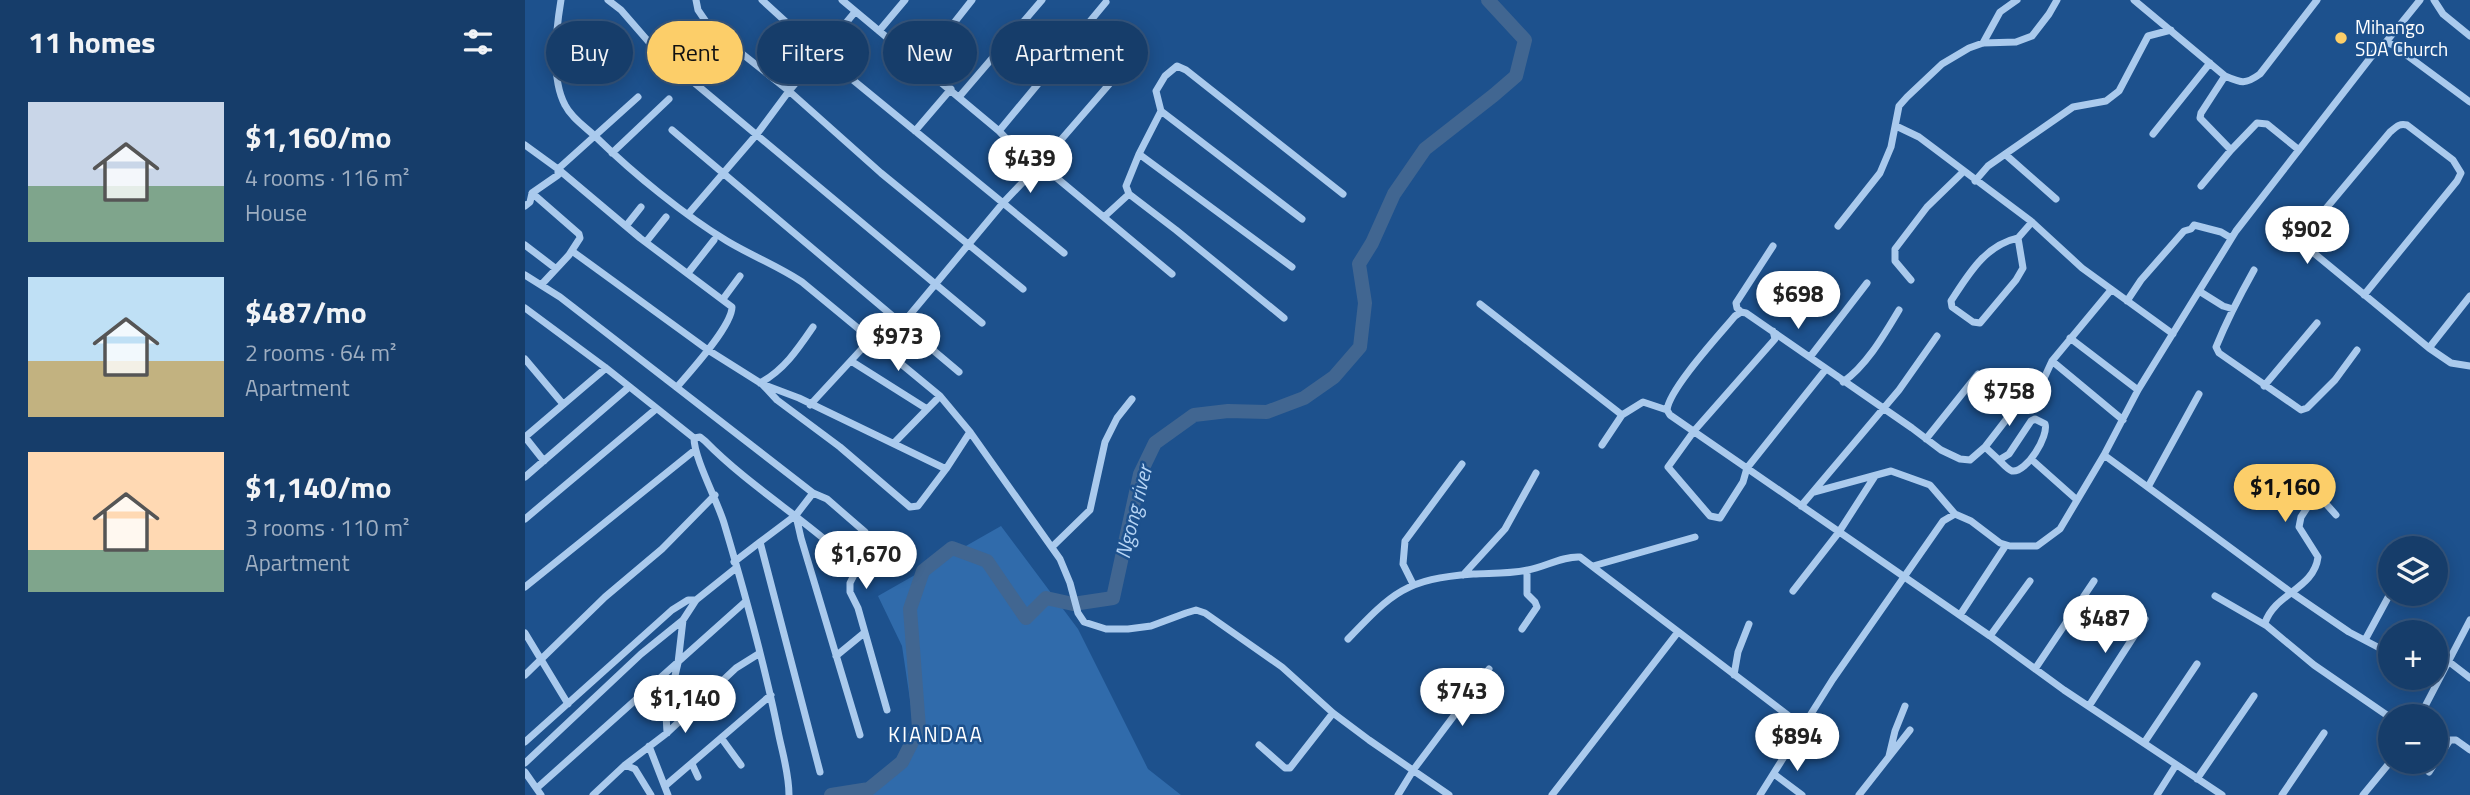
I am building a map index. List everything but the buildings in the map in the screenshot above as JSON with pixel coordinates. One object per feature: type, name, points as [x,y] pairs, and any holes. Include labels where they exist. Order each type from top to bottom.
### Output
[{"type":"street","points":[[561,0],[556,49],[560,93],[571,114],[612,153],[689,213],[725,240],[801,282],[940,396],[1060,559],[1078,613],[1084,622],[1106,629],[1128,629],[1151,626],[1186,612],[1196,610],[1205,613],[1282,667],[1333,713],[1449,795]]},
{"type":"street","points":[[608,0],[621,10],[654,48],[982,323]]},
{"type":"street","points":[[696,0],[698,10],[711,29],[789,91],[881,173],[1023,289]]},
{"type":"street","points":[[762,0],[785,21]]},
{"type":"street","points":[[842,0],[883,34]]},
{"type":"street","points":[[879,31],[905,0]]},
{"type":"street","points":[[955,21],[972,0]]},
{"type":"street","points":[[959,97],[1042,0]]},
{"type":"street","points":[[1983,43],[2000,12],[2017,0]]},
{"type":"street","points":[[1838,226],[1879,173],[1891,147],[1899,106],[1916,88],[1942,64],[1969,48],[1983,43],[2016,42],[2032,36],[2057,0]]},
{"type":"street","points":[[2134,0],[2225,76],[2240,83],[2248,83],[2260,74],[2317,0]]},
{"type":"street","points":[[1812,492],[1891,471],[1930,485],[1955,514],[1971,521],[2006,545],[2037,546],[2052,537],[2060,529],[2104,456],[2138,390],[2231,238],[2368,60],[2420,0]]},
{"type":"street","points":[[2434,0],[2443,14],[2470,36]]},
{"type":"street","points":[[999,131],[1106,2]]},
{"type":"street","points":[[847,21],[855,12]]},
{"type":"street","points":[[1975,181],[1989,166],[2073,107],[2112,98],[2119,91],[2148,36],[2171,30]]},
{"type":"street","points":[[2386,42],[2405,52],[2470,102]]},
{"type":"street","points":[[2153,134],[2210,63]]},
{"type":"street","points":[[1302,219],[1161,111],[1156,91],[1171,69],[1181,67],[1343,194]]},
{"type":"street","points":[[2225,76],[2200,118],[2231,150]]},
{"type":"street","points":[[689,213],[722,171],[757,134],[795,84]]},
{"type":"street","points":[[858,84],[1064,253]]},
{"type":"street","points":[[944,84],[1017,150],[1040,164],[1172,274]]},
{"type":"street","points":[[903,323],[967,244],[1109,84]]},
{"type":"street","points":[[915,131],[951,89]]},
{"type":"street","points":[[529,193],[558,175],[558,169],[638,97]]},
{"type":"street","points":[[612,153],[669,99]]},
{"type":"street","points":[[1161,111],[1139,153],[1126,186],[1129,194],[1283,318]]},
{"type":"street","points":[[2201,186],[2255,124],[2267,124],[2299,150]]},
{"type":"street","points":[[2364,295],[2461,173],[2453,160],[2407,125],[2402,124],[2390,132],[2313,224],[2307,237],[2308,246],[2315,254],[2364,295],[2429,348],[2451,363],[2470,366]]},
{"type":"street","points":[[1896,126],[1919,137],[2032,222],[2082,268],[2172,334]]},
{"type":"street","points":[[672,130],[960,372]]},
{"type":"street","points":[[525,145],[646,242],[729,304],[733,312],[708,351],[677,387]]},
{"type":"street","points":[[1139,153],[1292,267]]},
{"type":"street","points":[[2006,155],[2056,199]]},
{"type":"street","points":[[1911,280],[1895,261],[1895,249],[1927,207],[1963,172]]},
{"type":"street","points":[[525,206],[530,202],[529,193]]},
{"type":"street","points":[[529,193],[579,234],[580,238],[572,251],[542,284]]},
{"type":"street","points":[[1104,217],[1129,194]]},
{"type":"street","points":[[626,226],[642,207]]},
{"type":"street","points":[[646,242],[666,217]]},
{"type":"street","points":[[2018,238],[2023,268],[1980,323],[1973,322],[1952,307],[1951,301],[1989,250],[1999,243],[2018,238],[2032,222]]},
{"type":"street","points":[[2127,301],[2141,280],[2184,230],[2191,229],[2194,225],[2221,232],[2231,238]]},
{"type":"street","points":[[688,273],[714,240]]},
{"type":"street","points":[[525,246],[555,268]]},
{"type":"street","points":[[1773,246],[1736,303],[1737,308],[1941,450],[1965,461],[1985,447],[2019,403],[2041,385],[2052,361],[2111,289]]},
{"type":"street","points":[[572,251],[708,351],[761,383],[946,469]]},
{"type":"street","points":[[2254,270],[2233,309],[2217,350],[2297,408],[2305,409],[2335,380],[2357,350]]},
{"type":"street","points":[[525,275],[542,284],[813,493],[827,499],[865,532]]},
{"type":"street","points":[[723,299],[740,276]]},
{"type":"street","points":[[1810,357],[1867,283]]},
{"type":"street","points":[[2199,291],[2233,309]]},
{"type":"street","points":[[2429,348],[2470,296]]},
{"type":"street","points":[[1480,303],[1622,415]]},
{"type":"street","points":[[525,308],[694,438],[700,437],[736,470],[829,542],[857,569],[850,583],[850,592],[858,608],[887,710]]},
{"type":"street","points":[[1843,382],[1853,375],[1884,335],[1899,310]]},
{"type":"street","points":[[1667,410],[1671,397],[1708,348],[1741,312]]},
{"type":"street","points":[[2265,386],[2317,323]]},
{"type":"street","points":[[761,383],[792,358],[813,327]]},
{"type":"street","points":[[1773,331],[1775,339],[1694,431],[1668,467],[1710,516],[1720,518],[1743,482],[1747,468],[1826,369]]},
{"type":"street","points":[[1801,506],[1899,390],[1937,336]]},
{"type":"street","points":[[2070,338],[2138,390]]},
{"type":"street","points":[[810,405],[870,340]]},
{"type":"street","points":[[525,359],[563,404]]},
{"type":"street","points":[[851,361],[927,410]]},
{"type":"street","points":[[2052,361],[2123,420]]},
{"type":"street","points":[[544,461],[525,437],[606,368]]},
{"type":"street","points":[[1926,439],[1978,374]]},
{"type":"street","points":[[761,383],[777,400],[848,454],[910,507],[918,506],[969,432]]},
{"type":"street","points":[[525,477],[629,387]]},
{"type":"street","points":[[2148,487],[2199,394]]},
{"type":"street","points":[[894,443],[940,396]]},
{"type":"street","points":[[1052,547],[1090,510],[1105,442],[1117,418],[1132,399]]},
{"type":"street","points":[[1602,445],[1622,415],[1643,402],[1667,410],[2035,669],[2222,795]]},
{"type":"street","points":[[525,519],[656,409]]},
{"type":"street","points":[[1985,447],[1999,460],[2015,471],[2023,468],[2031,459],[2042,442],[2047,426],[2035,419],[2008,454],[1999,460]]},
{"type":"street","points":[[694,438],[695,450],[715,495],[772,695],[789,779],[789,795]]},
{"type":"street","points":[[525,587],[695,450]]},
{"type":"street","points":[[2104,456],[2292,593],[2378,646]]},
{"type":"street","points":[[2031,459],[2077,500]]},
{"type":"street","points":[[1413,584],[1403,564],[1405,541],[1462,464]]},
{"type":"street","points":[[1462,575],[1505,528],[1536,473]]},
{"type":"street","points":[[1793,591],[1839,531],[1875,476]]},
{"type":"street","points":[[525,763],[632,662],[683,620],[696,600],[760,542],[796,515],[813,493]]},
{"type":"street","points":[[525,675],[715,495]]},
{"type":"street","points":[[2267,626],[2265,622],[2273,606],[2307,579],[2318,560],[2299,527],[2301,517],[2316,496],[2336,515]]},
{"type":"street","points":[[1760,795],[1802,726],[1943,521],[1955,514]]},
{"type":"street","points":[[796,515],[860,735]]},
{"type":"street","points":[[1593,566],[1695,537]]},
{"type":"street","points":[[760,542],[820,772]]},
{"type":"street","points":[[1960,615],[2006,545]]},
{"type":"street","points":[[1348,639],[1390,597],[1413,584],[1462,575],[1527,570],[1575,556],[1593,566],[1802,726]]},
{"type":"street","points":[[1522,629],[1537,607],[1527,594],[1527,570]]},
{"type":"street","points":[[1990,636],[2030,581]]},
{"type":"street","points":[[2035,669],[2094,581]]},
{"type":"street","points":[[2215,596],[2267,626],[2314,665],[2378,709]]},
{"type":"street","points":[[525,743],[672,610],[688,600],[696,600]]},
{"type":"street","points":[[525,772],[539,792],[745,602]]},
{"type":"street","points":[[2365,640],[2383,606]]},
{"type":"street","points":[[2089,706],[2145,619]]},
{"type":"street","points":[[667,733],[666,715],[678,663],[683,620]]},
{"type":"street","points":[[2470,620],[2448,661],[2470,678]]},
{"type":"street","points":[[1734,675],[1738,652],[1749,624]]},
{"type":"street","points":[[1552,795],[1678,632]]},
{"type":"street","points":[[525,633],[568,704]]},
{"type":"street","points":[[837,656],[863,633]]},
{"type":"street","points":[[593,795],[625,765],[667,733],[736,668],[760,653]]},
{"type":"street","points":[[2144,743],[2197,664]]},
{"type":"street","points":[[1398,795],[1414,769],[1489,669]]},
{"type":"street","points":[[665,786],[772,695]]},
{"type":"street","points":[[2197,779],[2254,695]]},
{"type":"street","points":[[1889,757],[1905,706]]},
{"type":"street","points":[[1259,745],[1285,768],[1290,768],[1333,713]]},
{"type":"street","points":[[1859,795],[1910,730]]},
{"type":"street","points":[[2283,795],[2324,733]]},
{"type":"street","points":[[722,739],[741,765]]},
{"type":"street","points":[[2448,743],[2450,740],[2456,740],[2470,749]]},
{"type":"street","points":[[649,746],[668,795]]},
{"type":"street","points":[[691,764],[698,777]]},
{"type":"street","points":[[625,765],[635,769],[651,795]]},
{"type":"street","points":[[2157,795],[2176,765]]},
{"type":"street","points":[[1774,774],[1802,795]]},
{"type":"street","points":[[2363,795],[2380,774]]},
{"type":"shaded area","points":[[1001,526],[1078,629],[1148,769],[1181,795],[859,795],[917,747],[902,646],[878,596]]},
{"type":"waterway","name":"Ngong river","points":[[831,795],[869,789],[902,762],[919,728],[910,609],[923,571],[952,548],[987,561],[1026,618],[1046,598],[1073,604],[1113,598],[1140,474],[1155,443],[1194,415],[1228,411],[1267,412],[1304,398],[1334,377],[1360,347],[1365,303],[1359,264],[1372,243],[1394,194],[1425,149],[1516,76],[1525,40],[1488,0]]},
{"type":"place","name":"Mihango SDA Church","points":[[2341,38]]},
{"type":"district","name":"KIANDAA","points":[[936,735]]}]
